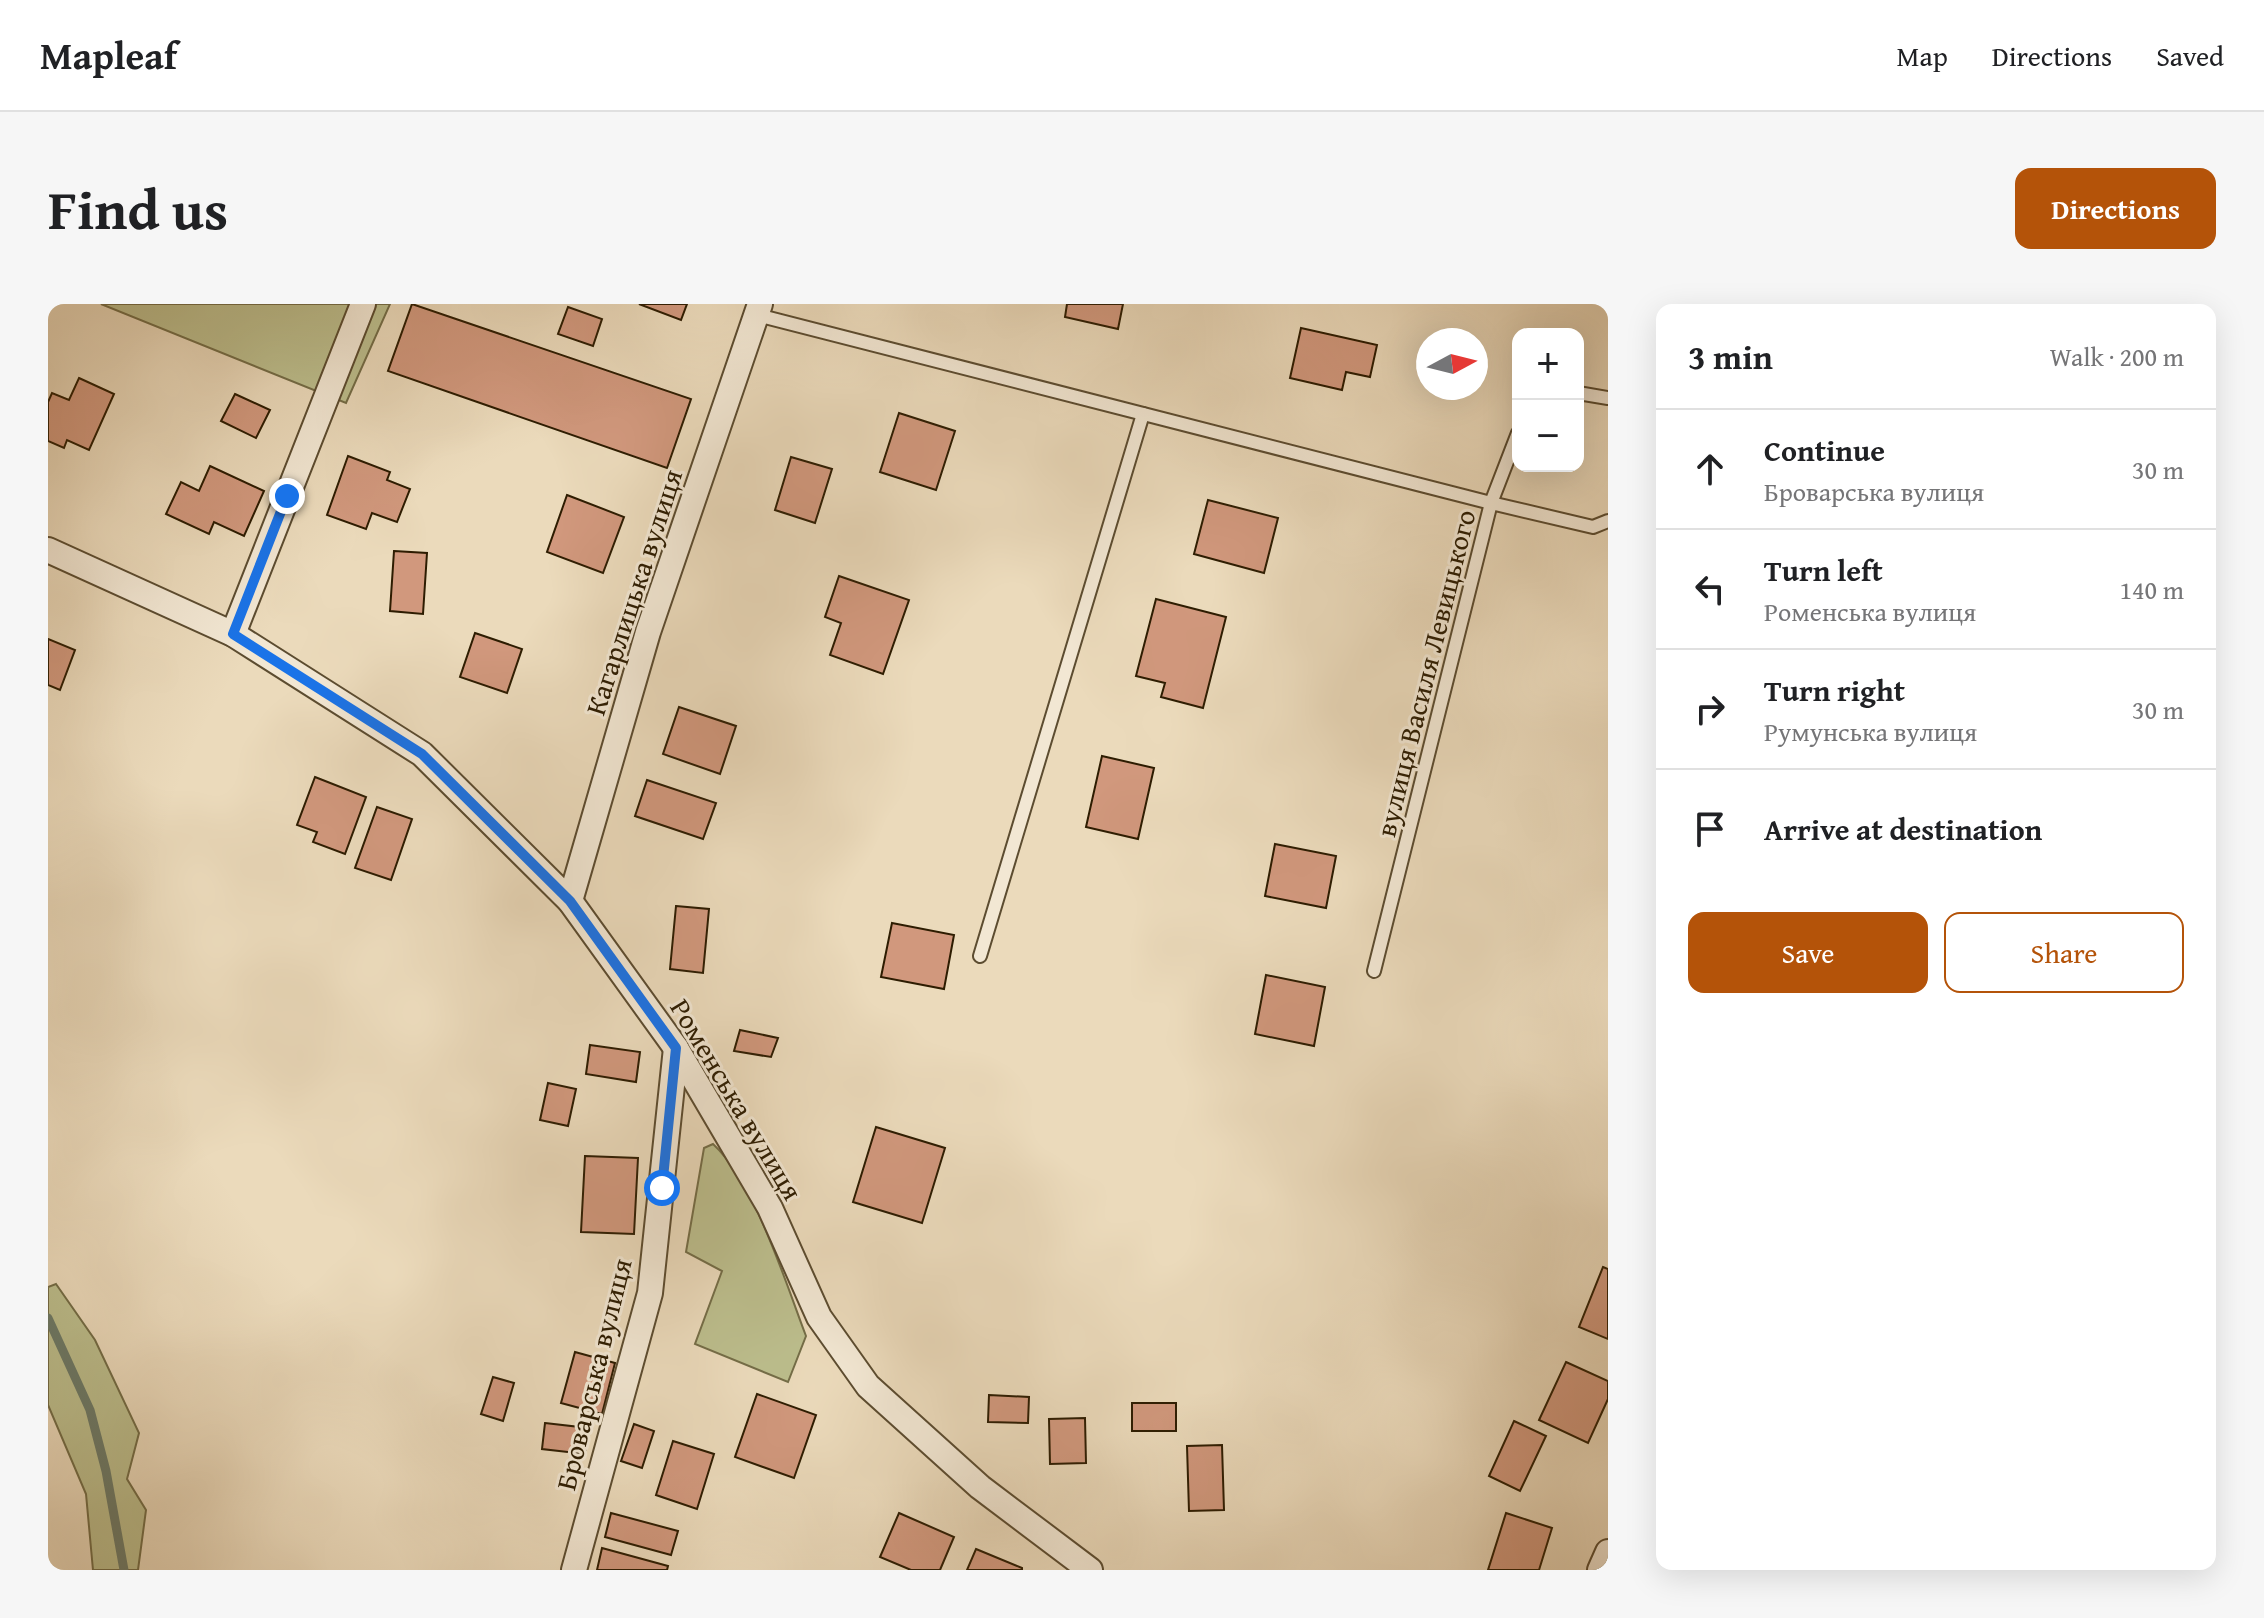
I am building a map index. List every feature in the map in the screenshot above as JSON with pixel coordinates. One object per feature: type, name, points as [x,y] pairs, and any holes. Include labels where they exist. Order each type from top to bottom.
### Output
[{"type":"street","points":[[233,634],[363,304]]},
{"type":"street","name":"Кагарлицька вулиця","points":[[570,901],[648,632],[759,310]]},
{"type":"street","name":"Роменська вулиця","points":[[48,550],[233,634],[422,754],[570,901],[676,1048],[770,1208],[819,1317],[868,1386],[980,1487],[1090,1570]]},
{"type":"street","name":"Броварська вулиця","points":[[574,1570],[650,1293],[676,1048]]},
{"type":"street","points":[[1600,1570],[1608,1552]]},
{"type":"lane","points":[[759,310],[1143,414],[1491,503],[1512,449]]},
{"type":"lane","points":[[1584,394],[1608,398]]},
{"type":"lane","points":[[980,956],[1143,414]]},
{"type":"lane","name":"вулиця Василя Левицького","points":[[1374,971],[1491,503],[1593,527],[1608,521]]},
{"type":"green space","points":[[101,304],[390,304],[346,403]]},
{"type":"green space","points":[[713,1144],[728,1161],[755,1207],[806,1336],[788,1382],[695,1344],[722,1271],[686,1252],[704,1148]]},
{"type":"green space","points":[[56,1284],[95,1340],[139,1433],[127,1479],[146,1510],[138,1570],[93,1570],[86,1494],[48,1405],[48,1287]]},
{"type":"building","points":[[412,304],[691,399],[667,468],[388,371]]},
{"type":"building","points":[[639,304],[687,304],[681,320]]},
{"type":"building","points":[[1067,304],[1123,304],[1118,329],[1065,317]]},
{"type":"building","points":[[568,307],[602,319],[593,346],[558,334]]},
{"type":"building","points":[[1301,328],[1377,345],[1370,377],[1346,372],[1342,390],[1290,378]]},
{"type":"building","points":[[79,378],[114,394],[89,450],[67,440],[64,448],[48,441],[48,402],[52,393],[69,400]]},
{"type":"building","points":[[235,394],[270,410],[256,438],[221,421]]},
{"type":"building","points":[[899,413],[955,431],[936,490],[880,472]]},
{"type":"building","points":[[348,456],[390,472],[387,480],[410,489],[397,522],[372,513],[366,529],[327,515]]},
{"type":"building","points":[[791,457],[832,469],[815,523],[775,510]]},
{"type":"building","points":[[210,466],[264,491],[244,536],[214,522],[209,534],[166,514],[181,482],[199,491]]},
{"type":"building","points":[[567,495],[624,517],[603,573],[547,552]]},
{"type":"building","points":[[1208,500],[1278,518],[1264,573],[1194,554]]},
{"type":"building","points":[[394,551],[427,553],[423,614],[390,611]]},
{"type":"building","points":[[839,576],[909,600],[883,674],[830,655],[841,623],[825,617]]},
{"type":"building","points":[[1156,599],[1226,617],[1203,708],[1161,697],[1165,683],[1136,676]]},
{"type":"building","points":[[475,633],[522,649],[507,693],[460,677]]},
{"type":"building","points":[[48,639],[75,650],[60,690],[48,685]]},
{"type":"building","points":[[679,707],[736,726],[720,774],[663,754]]},
{"type":"building","points":[[1102,756],[1154,768],[1138,839],[1086,827]]},
{"type":"building","points":[[315,777],[366,797],[345,854],[313,842],[317,832],[297,825]]},
{"type":"building","points":[[647,780],[716,803],[703,839],[635,816]]},
{"type":"building","points":[[377,807],[412,819],[391,880],[355,868]]},
{"type":"building","points":[[1275,844],[1336,856],[1326,908],[1265,896]]},
{"type":"building","points":[[676,906],[709,909],[703,973],[670,969]]},
{"type":"building","points":[[892,923],[954,935],[944,989],[881,977]]},
{"type":"building","points":[[1266,975],[1325,987],[1314,1046],[1255,1034]]},
{"type":"building","points":[[740,1030],[778,1038],[771,1057],[734,1051]]},
{"type":"building","points":[[590,1045],[640,1052],[636,1082],[586,1074]]},
{"type":"building","points":[[548,1083],[576,1089],[568,1126],[540,1120]]},
{"type":"building","points":[[876,1127],[945,1148],[922,1223],[853,1202]]},
{"type":"building","points":[[585,1156],[638,1158],[634,1234],[581,1232]]},
{"type":"building","points":[[1603,1267],[1608,1269],[1608,1339],[1579,1327]]},
{"type":"building","points":[[575,1352],[615,1363],[602,1414],[561,1403]]},
{"type":"building","points":[[1566,1362],[1608,1381],[1608,1399],[1588,1443],[1539,1420]]},
{"type":"building","points":[[493,1377],[514,1383],[503,1421],[481,1414]]},
{"type":"building","points":[[757,1394],[816,1415],[794,1478],[735,1457]]},
{"type":"building","points":[[989,1395],[1029,1397],[1028,1423],[988,1422]]},
{"type":"building","points":[[1132,1403],[1176,1403],[1176,1431],[1132,1431]]},
{"type":"building","points":[[1085,1418],[1086,1463],[1050,1464],[1049,1419]]},
{"type":"building","points":[[1514,1421],[1546,1436],[1520,1491],[1489,1476]]},
{"type":"building","points":[[545,1423],[588,1428],[585,1454],[542,1449]]},
{"type":"building","points":[[634,1424],[654,1431],[642,1468],[621,1461]]},
{"type":"building","points":[[673,1441],[714,1454],[697,1509],[656,1495]]},
{"type":"building","points":[[1222,1445],[1224,1510],[1189,1511],[1187,1446]]},
{"type":"building","points":[[611,1513],[678,1531],[671,1555],[605,1537]]},
{"type":"building","points":[[899,1513],[954,1537],[940,1570],[911,1570],[880,1557]]},
{"type":"building","points":[[1506,1513],[1552,1528],[1539,1570],[1488,1570]]},
{"type":"building","points":[[602,1548],[668,1566],[667,1570],[597,1570]]},
{"type":"building","points":[[976,1549],[1022,1568],[1022,1570],[967,1570]]},
{"type":"waterway","points":[[48,1318],[90,1410],[106,1471],[124,1570]]},
{"type":"route","points":[[287,496],[233,634],[422,754],[570,901],[676,1048],[662,1188]]}]
